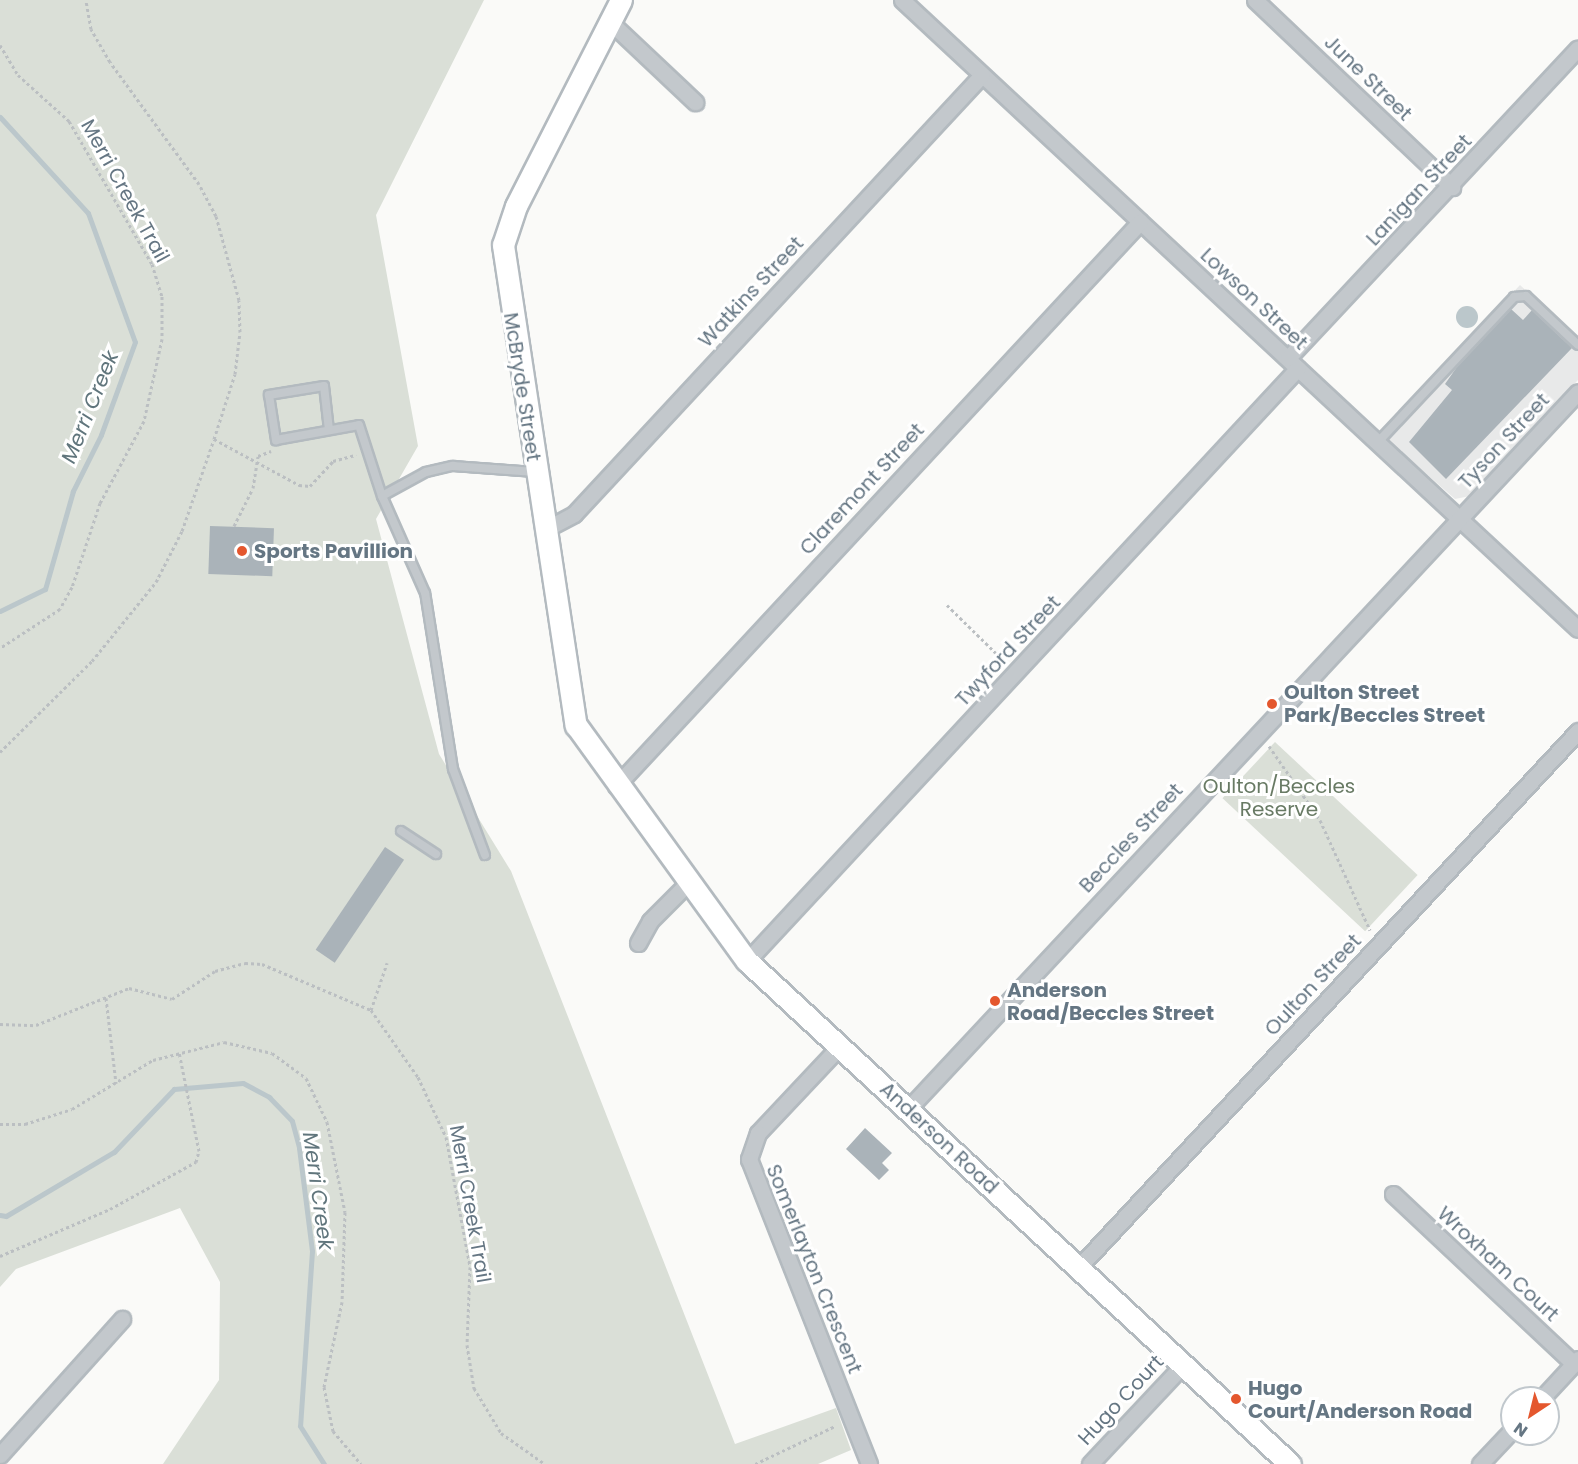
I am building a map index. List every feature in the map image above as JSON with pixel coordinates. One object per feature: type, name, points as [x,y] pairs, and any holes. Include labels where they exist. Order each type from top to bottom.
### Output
[{"type":"street","name":"McBryde Street","points":[[616,786],[572,712],[503,245],[516,206],[621,0]]},
{"type":"street","name":"Lowson Street","points":[[902,0],[1578,629]]},
{"type":"street","name":"June Street","points":[[1255,0],[1452,187]]},
{"type":"street","points":[[609,20],[694,102]]},
{"type":"street","name":"Lanigan Street","points":[[1293,363],[1578,48]]},
{"type":"street","name":"Watkins Street","points":[[544,530],[574,514],[982,75]]},
{"type":"street","name":"Claremont Street","points":[[616,786],[1140,222]]},
{"type":"street","name":"Twyford Street","points":[[747,961],[1017,673],[1293,363]]},
{"type":"street","name":"Tyson Street","points":[[1460,518],[1578,393]]},
{"type":"street","name":"Beccles Street","points":[[908,1109],[1460,518]]},
{"type":"street","name":"Oulton Street","points":[[1078,1268],[1578,731]]},
{"type":"street","name":"Anderson Road","points":[[616,786],[747,961],[1290,1464]]},
{"type":"street","points":[[638,943],[650,921],[688,884]]},
{"type":"street","name":"Somerlayton Crescent","points":[[840,1046],[758,1132],[749,1159],[868,1464]]},
{"type":"street","name":"Wroxham Court","points":[[1393,1194],[1576,1361]]},
{"type":"street","points":[[0,1455],[122,1319]]},
{"type":"street","points":[[1553,1386],[1576,1361]]},
{"type":"street","name":"Hugo Court","points":[[1090,1464],[1183,1365]]},
{"type":"street","points":[[1480,1464],[1500,1443]]},
{"type":"lane","points":[[1378,442],[1514,297],[1526,296],[1578,345]]},
{"type":"lane","points":[[329,430],[324,386],[269,395],[276,440],[359,425],[382,496],[425,593],[453,769],[485,855]]},
{"type":"lane","points":[[382,496],[426,472],[453,466],[535,472]]},
{"type":"lane","points":[[401,831],[436,854]]},
{"type":"path","points":[[0,752],[92,661],[156,582],[182,531],[214,439],[235,374],[240,332],[229,253],[199,184],[91,29],[86,0]]},
{"type":"path","name":"Merri Creek Trail","points":[[0,45],[18,75],[69,121],[152,264],[162,296],[162,339],[144,421],[100,503],[72,586],[60,609],[0,648]]},
{"type":"path","points":[[214,439],[257,460],[288,481],[310,486],[333,461],[366,452]]},
{"type":"path","points":[[234,525],[253,488],[257,460],[273,450]]},
{"type":"path","points":[[947,605],[1017,673]]},
{"type":"path","points":[[1269,746],[1320,820],[1370,930]]},
{"type":"path","points":[[0,1024],[36,1025],[129,988],[172,999],[227,966],[254,963],[370,1010],[387,963]]},
{"type":"path","points":[[106,998],[117,1083]]},
{"type":"path","name":"Merri Creek Trail","points":[[370,1010],[418,1077],[446,1137],[470,1267],[467,1346],[474,1388],[501,1433],[544,1464]]},
{"type":"path","points":[[0,1124],[25,1124],[72,1109],[179,1052],[224,1042],[272,1053],[306,1078],[327,1122],[345,1212],[342,1302],[324,1388],[333,1431],[361,1464]]},
{"type":"path","points":[[0,1256],[111,1209],[188,1168],[199,1151],[184,1066],[179,1052]]},
{"type":"path","points":[[755,1464],[835,1426]]},
{"type":"shaded area","points":[[1520,285],[1578,339],[1578,380],[1470,496],[1455,499],[1381,434]]},
{"type":"shaded area","points":[[1467,306],[1475,309],[1478,317],[1475,325],[1467,328],[1459,325],[1456,317],[1459,309]]},
{"type":"green space","points":[[0,0],[484,0],[376,215],[418,446],[376,519],[439,754],[511,871],[735,1444],[836,1408],[851,1450],[818,1464],[163,1464],[219,1380],[220,1282],[180,1208],[16,1269],[0,1287]]},
{"type":"green space","name":"Oulton/Beccles Reserve","points":[[1275,742],[1418,875],[1365,931],[1222,798]]},
{"type":"building","points":[[1511,309],[1523,320],[1532,310],[1572,348],[1446,479],[1409,442],[1452,390],[1445,384],[1459,364]]},
{"type":"building","name":"Sports Pavillion","points":[[210,526],[274,528],[272,576],[208,574]]},
{"type":"building","points":[[385,847],[404,860],[335,963],[316,950]]},
{"type":"building","points":[[865,1128],[892,1153],[882,1163],[889,1170],[879,1180],[846,1149]]},
{"type":"waterway","name":"Merri Creek","points":[[0,117],[88,213],[135,342],[101,435],[73,491],[45,589],[0,611]]},
{"type":"waterway","name":"Merri Creek","points":[[0,1215],[6,1216],[114,1152],[174,1089],[243,1083],[269,1097],[292,1121],[299,1148],[312,1251],[300,1426],[324,1464]]},
{"type":"place","name":"Sports Pavillion","points":[[242,551]]},
{"type":"place","name":"Oulton Street Park/Beccles Street","points":[[1272,704]]},
{"type":"place","name":"Anderson Road/Beccles Street","points":[[995,1001]]},
{"type":"place","name":"Hugo Court/Anderson Road","points":[[1236,1399]]}]
